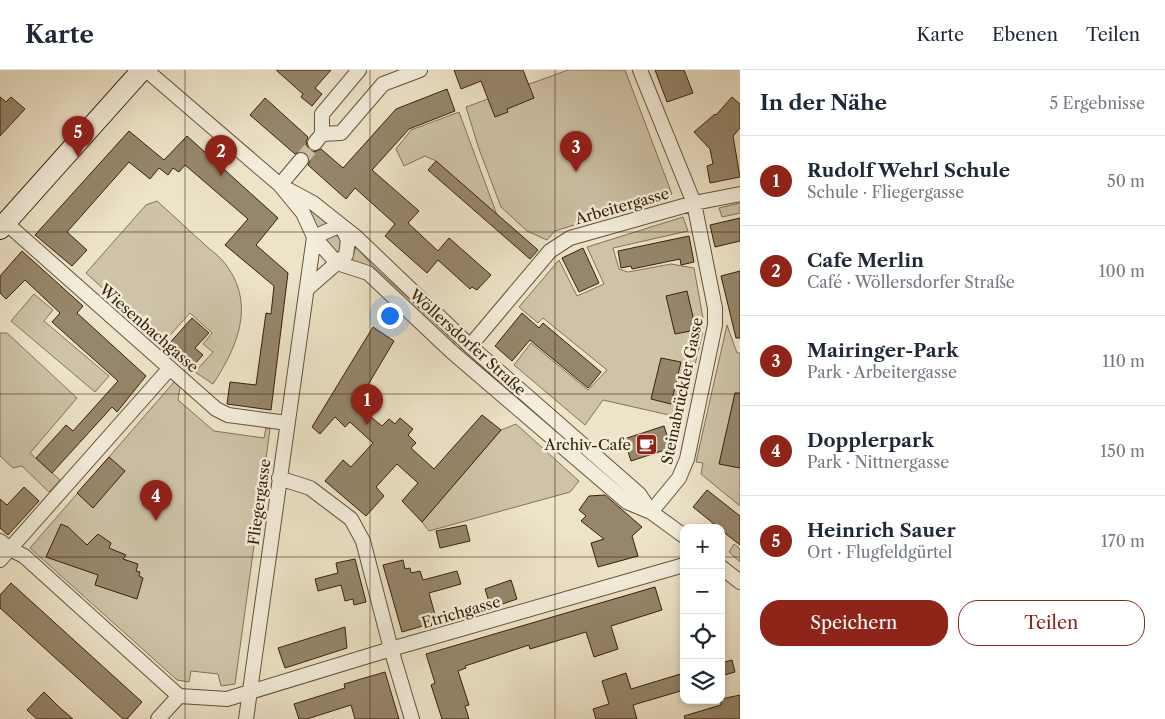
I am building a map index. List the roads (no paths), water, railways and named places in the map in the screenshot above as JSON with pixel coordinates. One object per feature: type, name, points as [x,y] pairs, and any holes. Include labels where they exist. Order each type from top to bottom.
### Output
[{"type":"street","name":"Wöllersdorfer Straße","points":[[144,70],[280,185],[303,213],[314,237],[337,263],[368,273],[452,352],[627,502],[651,512],[680,533]]},
{"type":"street","points":[[3,226],[144,70]]},
{"type":"street","points":[[359,70],[322,114],[319,139],[341,133],[383,84],[420,70]]},
{"type":"street","name":"Steinabrückler Gasse","points":[[640,70],[694,203],[715,308],[715,325],[687,459],[679,478],[651,512]]},
{"type":"street","points":[[280,185],[301,160]]},
{"type":"street","name":"Wöllersdorfer Straße","points":[[280,185],[313,203],[341,225],[470,346],[639,494],[651,512]]},
{"type":"street","name":"Arbeitergasse","points":[[470,346],[550,251],[570,238],[694,203],[740,194]]},
{"type":"street","points":[[307,289],[346,255],[348,240],[341,225],[314,237]]},
{"type":"street","name":"Wiesenbachgasse","points":[[3,226],[216,409],[228,415],[287,424]]},
{"type":"street","name":"Fliegergasse","points":[[246,719],[314,237]]},
{"type":"street","points":[[0,560],[5,545],[170,368]]},
{"type":"street","points":[[279,478],[310,488],[351,520],[363,540],[391,649],[412,719]]},
{"type":"street","points":[[5,545],[24,556],[179,696],[158,719]]},
{"type":"street","name":"Etrichgasse","points":[[179,696],[227,699],[249,694],[391,649],[680,567]]},
{"type":"street","points":[[724,569],[740,582]]},
{"type":"tunnel","points":[[301,160],[315,143]]},
{"type":"place","name":"Heinrich Sauer","points":[[78,157]]},
{"type":"place","name":"Mairinger-Park","points":[[576,172]]},
{"type":"place","name":"Cafe Merlin","points":[[221,176]]},
{"type":"place","name":"Rudolf Wehrl Schule","points":[[367,425]]},
{"type":"place","name":"Archiv-Cafe","points":[[647,444]]},
{"type":"place","name":"Dopplerpark","points":[[156,521]]}]
